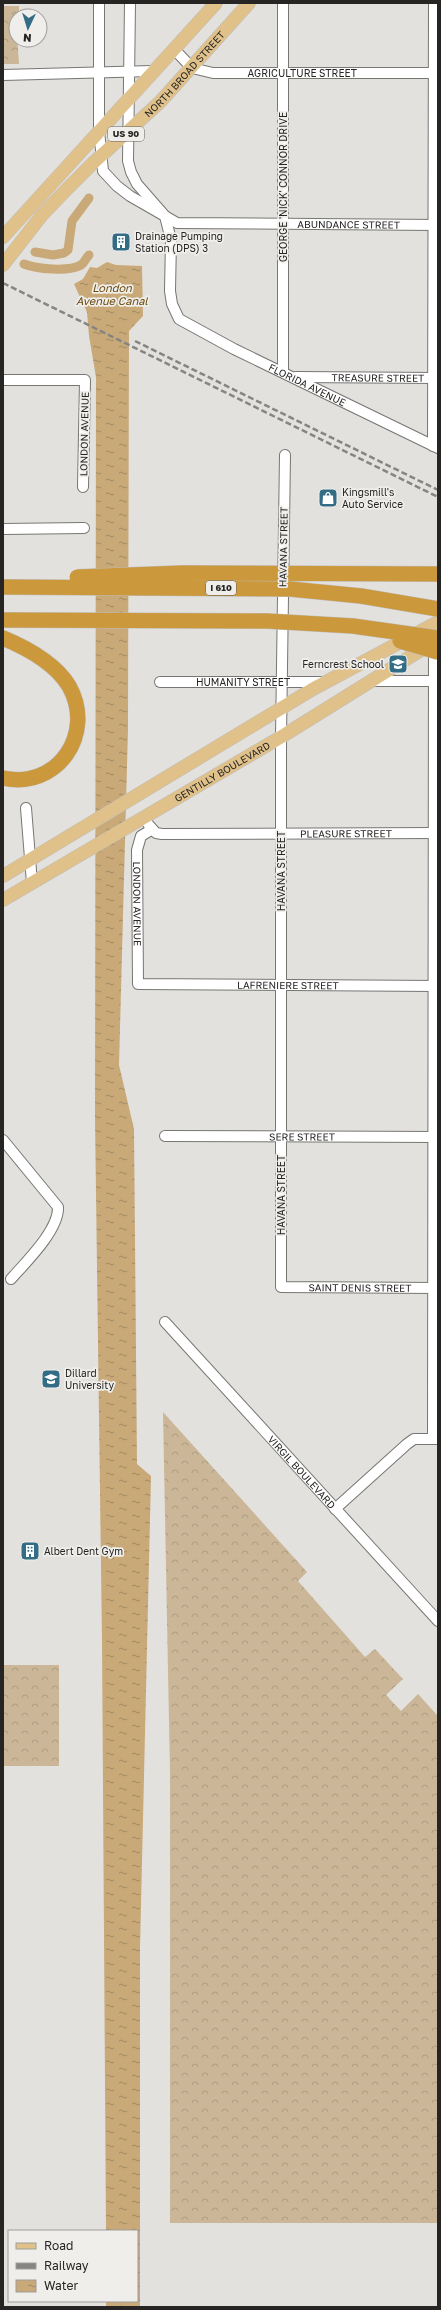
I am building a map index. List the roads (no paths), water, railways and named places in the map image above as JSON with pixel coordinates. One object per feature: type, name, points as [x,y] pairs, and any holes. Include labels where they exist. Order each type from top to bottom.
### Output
[{"type":"highway","points":[[31,587],[47,579],[182,573],[438,574]]},
{"type":"highway","name":"I 610","points":[[3,587],[305,590],[393,600],[438,609]]},
{"type":"highway","points":[[3,620],[259,621],[331,624],[413,644],[437,643]]},
{"type":"highway","points":[[3,638],[42,660],[59,673],[68,685],[76,700],[79,714],[79,725],[72,747],[52,768],[38,776],[3,778]]},
{"type":"main road","name":"US 90","points":[[3,237],[152,71],[216,3]]},
{"type":"main road","name":"NORTH BROAD STREET","points":[[3,265],[42,215],[101,156],[160,102],[249,3]]},
{"type":"main road","name":"GENTILLY BOULEVARD","points":[[3,876],[170,777],[325,682],[438,622]]},
{"type":"main road","name":"GENTILLY BOULEVARD","points":[[3,900],[140,817],[281,737],[369,681],[437,643]]},
{"type":"street","name":"ABUNDANCE STREET","points":[[99,3],[99,130],[101,156],[103,171],[117,186],[177,223],[435,225]]},
{"type":"street","name":"ABUNDANCE STREET","points":[[130,3],[128,161],[131,172],[137,184],[165,216]]},
{"type":"street","name":"GEORGE 'NICK' CONNOR DRIVE","points":[[283,3],[283,372]]},
{"type":"street","points":[[434,3],[436,73],[435,447]]},
{"type":"street","points":[[174,49],[192,68]]},
{"type":"street","name":"AGRICULTURE STREET","points":[[192,68],[213,73],[436,73]]},
{"type":"street","points":[[3,75],[152,71]]},
{"type":"street","name":"FLORIDA AVENUE","points":[[165,216],[171,240],[170,291],[172,304],[179,319],[234,349],[435,447]]},
{"type":"street","name":"TREASURE STREET","points":[[293,377],[436,378]]},
{"type":"street","name":"LONDON AVENUE","points":[[3,380],[85,380],[83,487]]},
{"type":"street","name":"HAVANA STREET","points":[[281,1287],[281,737],[285,455]]},
{"type":"street","points":[[3,529],[84,528]]},
{"type":"street","points":[[335,1508],[414,1439],[436,1438],[435,833],[437,643]]},
{"type":"street","points":[[369,681],[436,681]]},
{"type":"street","name":"HUMANITY STREET","points":[[160,682],[325,682]]},
{"type":"street","points":[[26,808],[32,883]]},
{"type":"street","points":[[140,817],[152,830]]},
{"type":"street","name":"LONDON AVENUE","points":[[138,984],[137,850],[141,836],[152,830]]},
{"type":"street","name":"PLEASURE STREET","points":[[152,830],[162,834],[435,833]]},
{"type":"street","name":"LAFRENIERE STREET","points":[[138,984],[435,986]]},
{"type":"street","name":"SERE STREET","points":[[165,1136],[436,1137]]},
{"type":"street","points":[[3,1140],[58,1207],[58,1219],[34,1254],[11,1279]]},
{"type":"street","name":"SAINT DENIS STREET","points":[[281,1287],[435,1288]]},
{"type":"street","name":"VIRGIL BOULEVARD","points":[[165,1322],[438,1621]]},
{"type":"water","name":"London Avenue Canal","points":[[107,262],[116,265],[142,266],[143,316],[129,331],[128,729],[119,1065],[134,1129],[137,1464],[151,1476],[140,1948],[140,2307],[106,2307],[106,2302],[138,2302],[138,2230],[106,2230],[102,1640],[95,1118],[96,377],[89,336],[87,312],[74,284],[83,279],[90,267],[97,268]]},
{"type":"waterway","points":[[35,252],[53,255],[64,253],[68,250],[72,221],[89,198]]},
{"type":"waterway","points":[[24,264],[44,268],[69,268],[81,265],[89,255]]},
{"type":"railway","points":[[3,283],[438,497]]},
{"type":"railway","points":[[135,341],[438,490]]},
{"type":"place","name":"Drainage Pumping Station (DPS) 3","points":[[121,242]]},
{"type":"place","name":"Kingsmill's Auto Service","points":[[328,498]]},
{"type":"place","name":"Ferncrest School","points":[[398,664]]},
{"type":"place","name":"Dillard University","points":[[51,1379]]},
{"type":"place","name":"Albert Dent Gym","points":[[30,1551]]}]
